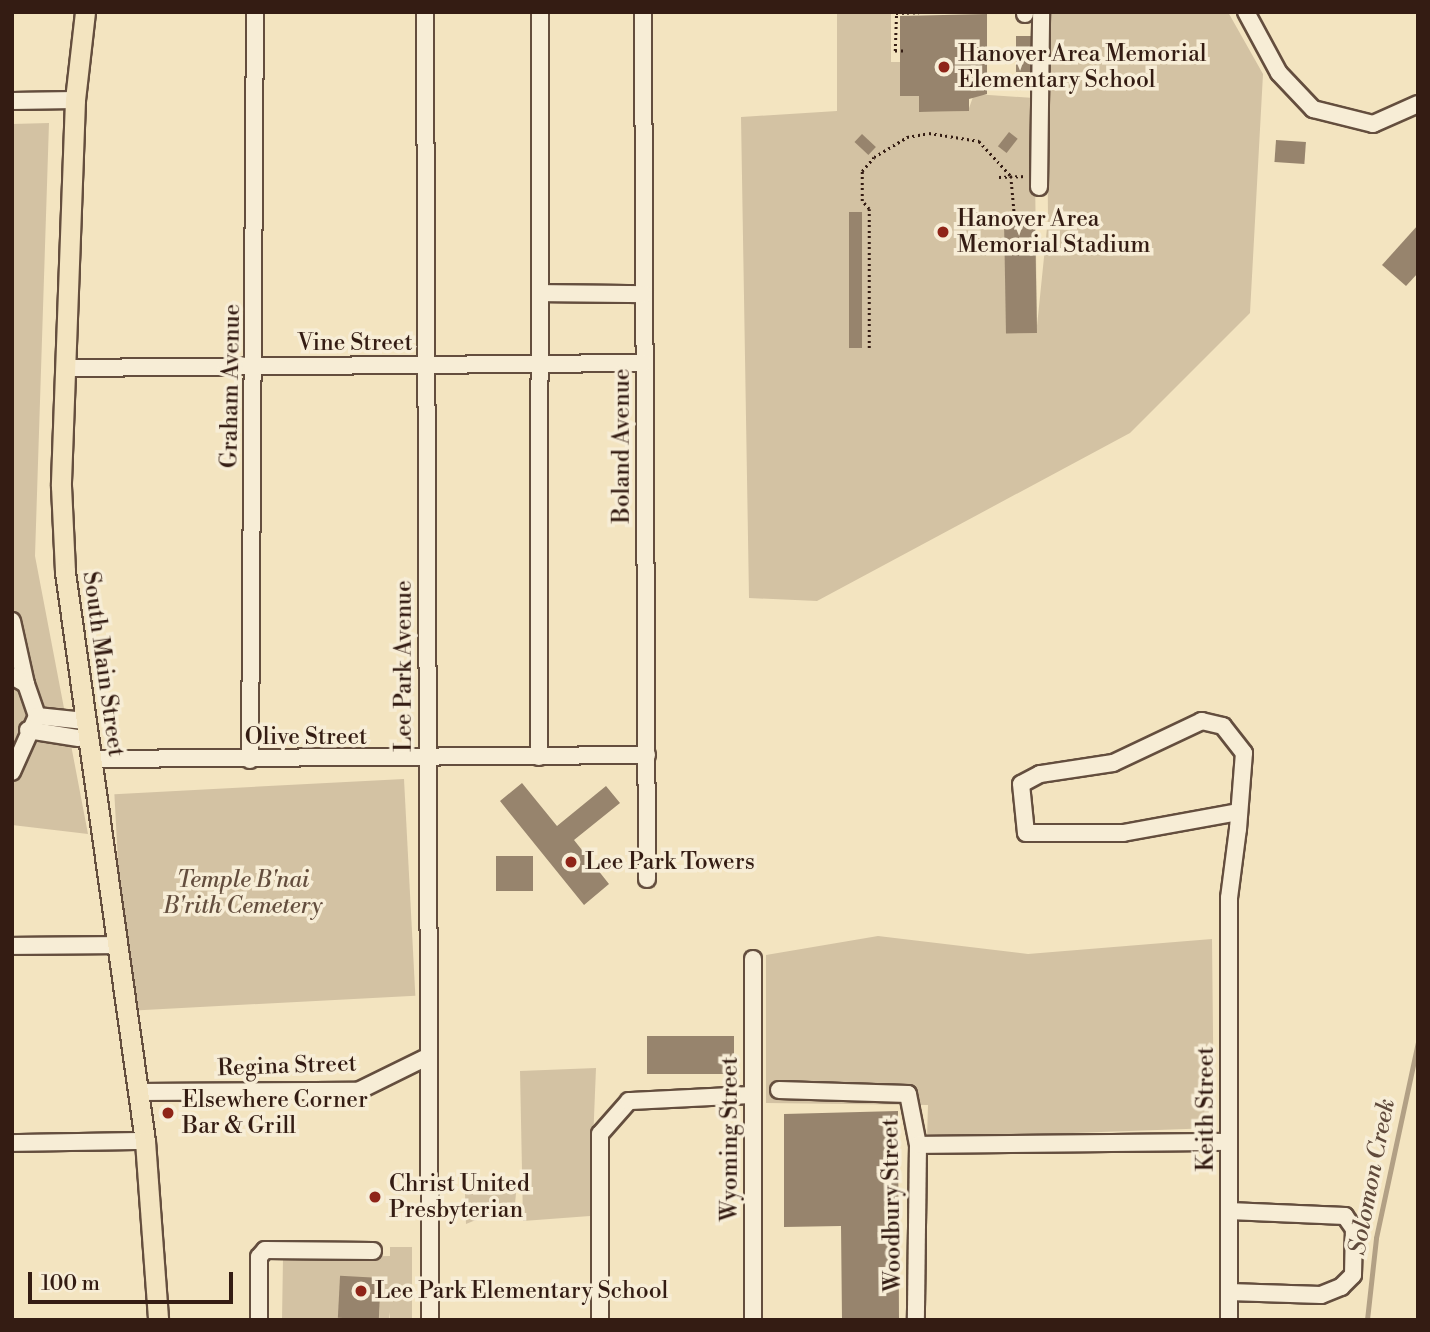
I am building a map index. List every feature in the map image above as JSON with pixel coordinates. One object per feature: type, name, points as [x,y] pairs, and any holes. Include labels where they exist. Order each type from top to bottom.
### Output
[{"type":"main road","name":"South Main Street","points":[[85,12],[75,100],[66,368],[65,572],[81,729],[91,758],[145,1141],[158,1320]]},
{"type":"street","name":"Graham Avenue","points":[[250,760],[255,12]]},
{"type":"street","name":"Lee Park Avenue","points":[[425,12],[430,1320]]},
{"type":"street","points":[[539,757],[540,12]]},
{"type":"street","name":"Boland Avenue","points":[[643,12],[647,879]]},
{"type":"street","points":[[1245,12],[1279,73],[1313,109],[1373,124],[1418,104]]},
{"type":"street","points":[[1031,13],[1040,181]]},
{"type":"street","points":[[12,100],[75,100]]},
{"type":"street","points":[[541,293],[644,294]]},
{"type":"street","name":"Vine Street","points":[[66,368],[644,363]]},
{"type":"street","points":[[12,621],[19,680],[37,716],[81,729]]},
{"type":"street","points":[[12,772],[28,730],[37,716]]},
{"type":"street","name":"Keith Street","points":[[1229,1320],[1229,898],[1239,812],[1244,753],[1223,726],[1202,721],[1113,763],[1040,774],[1021,784],[1027,833],[1123,833],[1239,812]]},
{"type":"street","points":[[28,730],[81,729]]},
{"type":"street","name":"Olive Street","points":[[91,758],[250,760],[647,755]]},
{"type":"street","points":[[12,946],[117,945]]},
{"type":"street","name":"Wyoming Street","points":[[753,959],[753,1320]]},
{"type":"street","name":"Regina Street","points":[[138,1092],[358,1091],[429,1056]]},
{"type":"street","name":"Woodbury Street","points":[[779,1090],[908,1094],[918,1145],[916,1320]]},
{"type":"street","points":[[600,1320],[600,1134],[629,1101],[753,1096]]},
{"type":"street","points":[[12,1143],[145,1141]]},
{"type":"street","points":[[918,1145],[1229,1142]]},
{"type":"street","points":[[1229,1211],[1345,1216],[1354,1229],[1353,1275],[1341,1287],[1321,1295],[1229,1292]]},
{"type":"street","points":[[259,1320],[259,1257],[265,1250],[373,1251]]},
{"type":"path","points":[[904,51],[895,51],[896,13],[919,13]]},
{"type":"path","points":[[869,348],[869,209],[862,201],[862,171],[874,157],[907,137],[929,133],[979,141],[1012,176],[1015,220]]},
{"type":"path","points":[[999,177],[1012,176],[1040,181]]},
{"type":"green space","points":[[837,12],[891,12],[891,62],[900,62],[900,96],[919,96],[920,112],[968,111],[974,94],[1034,98],[1037,326],[1048,218],[1046,12],[1228,12],[1263,74],[1250,313],[1130,433],[817,601],[749,598],[741,117],[837,111]]},
{"type":"green space","points":[[49,123],[35,556],[88,834],[12,825],[12,124]]},
{"type":"green space","name":"Temple B'nai B'rith Cemetery","points":[[404,779],[415,996],[126,1011],[114,794]]},
{"type":"green space","points":[[878,936],[1028,954],[1212,939],[1214,1128],[927,1138],[928,1105],[766,1103],[766,955]]},
{"type":"green space","points":[[596,1068],[590,1216],[523,1221],[520,1071]]},
{"type":"green space","points":[[516,1193],[515,1204],[466,1224],[465,1194]]},
{"type":"green space","points":[[390,1247],[412,1247],[412,1320],[390,1320],[390,1312],[389,1320],[379,1320],[381,1278],[340,1279],[341,1320],[282,1320],[283,1258],[390,1256]]},
{"type":"building","name":"Hanover Area Memorial Elementary School","points":[[987,14],[987,94],[969,99],[969,111],[919,112],[919,96],[900,96],[900,16]]},
{"type":"building","points":[[1016,36],[1034,36],[1034,72],[1016,72]]},
{"type":"building","points":[[1009,132],[1018,139],[1007,153],[998,146]]},
{"type":"building","points":[[862,134],[876,147],[868,155],[854,142]]},
{"type":"building","points":[[1276,140],[1306,142],[1304,164],[1274,162]]},
{"type":"building","points":[[849,212],[862,212],[862,348],[849,348]]},
{"type":"building","points":[[1035,219],[1037,333],[1006,334],[1004,220]]},
{"type":"building","points":[[1418,225],[1418,273],[1406,286],[1382,265]]},
{"type":"building","name":"Lee Park Towers","points":[[522,783],[557,826],[606,786],[620,803],[574,840],[609,884],[584,905],[500,801]]},
{"type":"building","points":[[496,856],[533,856],[533,891],[496,891]]},
{"type":"building","points":[[647,1036],[734,1036],[734,1074],[647,1074]]},
{"type":"building","points":[[898,1111],[899,1320],[842,1320],[841,1226],[784,1227],[784,1114]]},
{"type":"building","name":"Lee Park Elementary School","points":[[340,1276],[381,1278],[379,1320],[338,1318]]},
{"type":"waterway","name":"Solomon Creek","points":[[1367,1320],[1376,1238],[1418,1042]]},
{"type":"place","name":"Hanover Area Memorial Elementary School","points":[[944,67]]},
{"type":"place","name":"Hanover Area Memorial Stadium","points":[[943,232]]},
{"type":"place","name":"Lee Park Towers","points":[[571,862]]},
{"type":"place","name":"Elsewhere Corner Bar & Grill","points":[[168,1113]]},
{"type":"place","name":"Christ United Presbyterian","points":[[375,1197]]},
{"type":"place","name":"Lee Park Elementary School","points":[[361,1291]]}]
